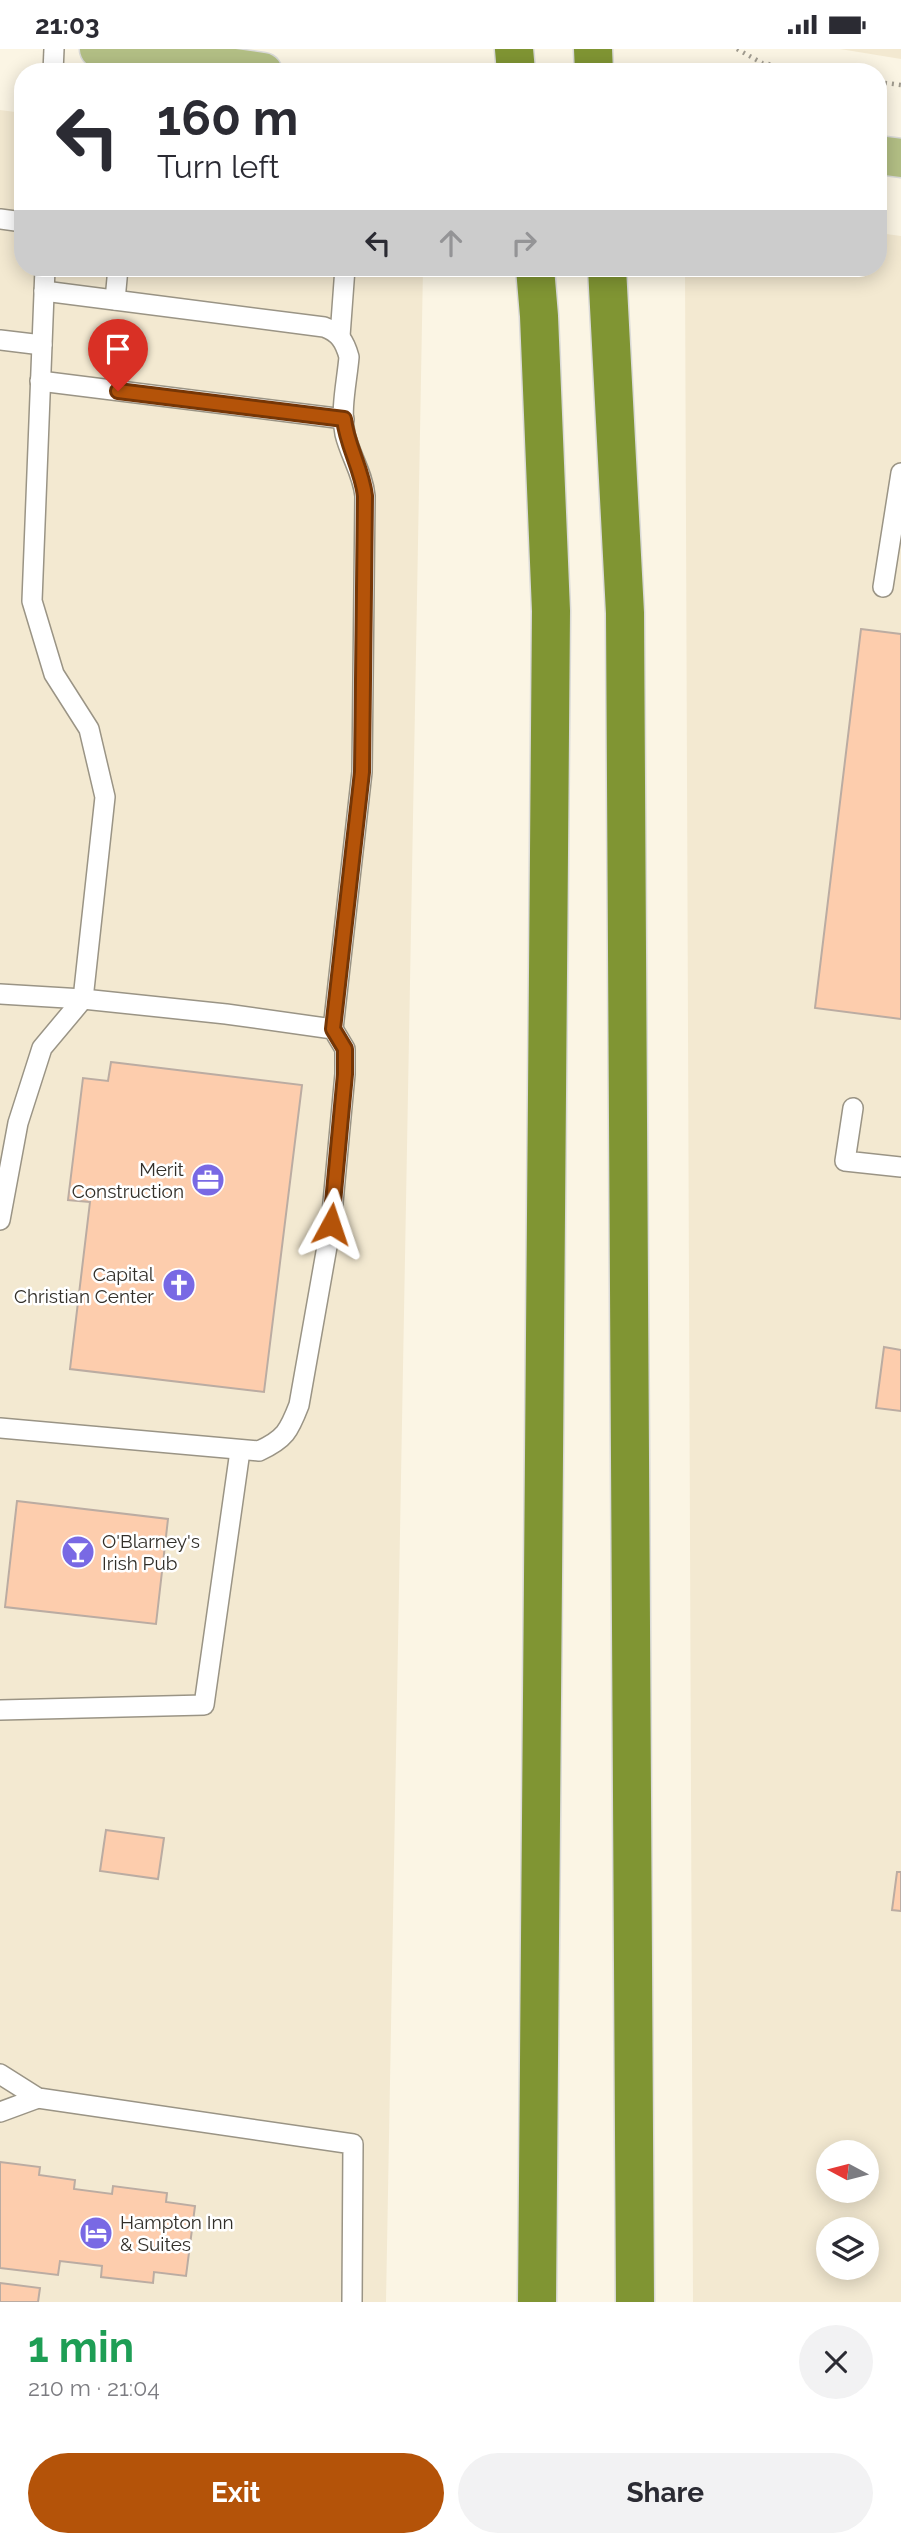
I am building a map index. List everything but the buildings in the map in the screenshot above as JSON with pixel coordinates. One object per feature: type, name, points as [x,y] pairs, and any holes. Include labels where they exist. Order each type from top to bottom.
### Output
[{"type":"highway","points":[[536,277],[551,611],[537,2302]]},
{"type":"highway","points":[[607,277],[625,613],[635,2302]]},
{"type":"main road","points":[[99,49],[199,63]]},
{"type":"lane","points":[[0,1220],[18,1123],[42,1048],[83,999],[105,797],[89,729],[54,674],[32,601],[45,277]]},
{"type":"lane","points":[[115,300],[117,277]]},
{"type":"lane","points":[[340,336],[344,277]]},
{"type":"lane","points":[[0,1428],[240,1451],[259,1451],[276,1444],[289,1430],[299,1405],[331,1224],[345,1049],[333,1029],[362,772],[365,496],[363,480],[346,435],[344,419],[349,357],[340,336],[324,327],[44,291]]},
{"type":"lane","points":[[0,340],[42,345]]},
{"type":"lane","points":[[40,381],[344,419]]},
{"type":"lane","points":[[883,587],[901,473]]},
{"type":"lane","points":[[0,994],[83,999],[226,1014],[333,1029]]},
{"type":"lane","points":[[853,1108],[845,1161],[901,1167]]},
{"type":"lane","points":[[0,1710],[204,1705],[240,1451]]},
{"type":"lane","points":[[0,2074],[38,2098],[353,2144],[352,2302]]},
{"type":"lane","points":[[0,2112],[38,2098]]},
{"type":"path","points":[[737,49],[762,63]]},
{"type":"shaded area","points":[[840,49],[901,49],[901,59]]},
{"type":"shaded area","points":[[0,110],[14,112],[14,277],[423,277],[386,2302],[0,2302]]},
{"type":"shaded area","points":[[887,234],[901,236],[901,2302],[693,2302],[685,277],[887,277]]},
{"type":"place","name":"Merit Construction","points":[[208,1180]]},
{"type":"place","name":"Capital Christian Center","points":[[179,1285]]},
{"type":"place","name":"O'Blarney's Irish Pub","points":[[78,1552]]},
{"type":"place","name":"Hampton Inn & Suites","points":[[96,2233]]},
{"type":"route","points":[[118,391],[344,419],[346,435],[363,480],[362,772],[333,1029],[345,1049],[345,1074],[331,1224]]}]
